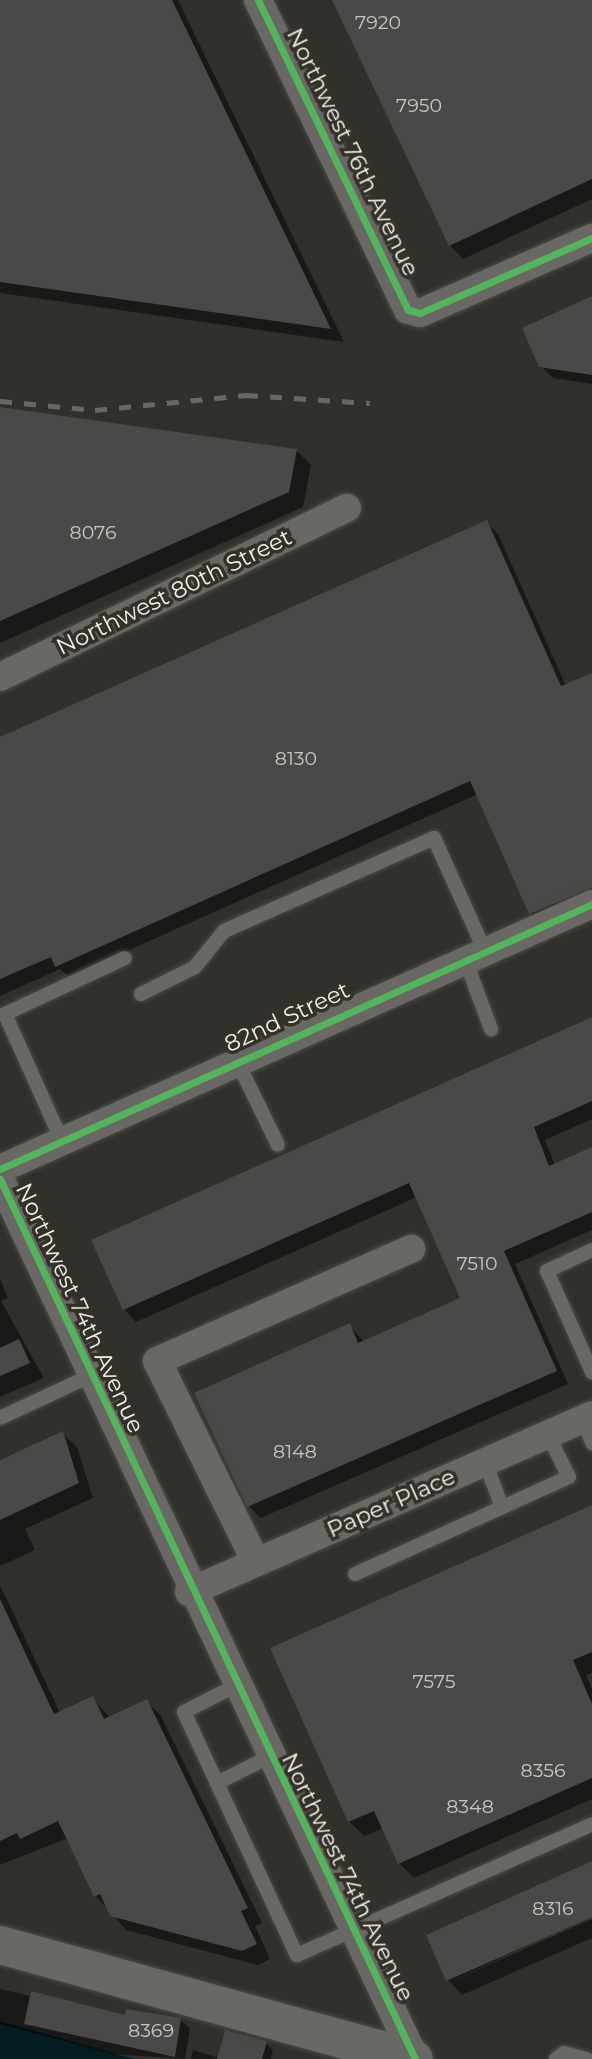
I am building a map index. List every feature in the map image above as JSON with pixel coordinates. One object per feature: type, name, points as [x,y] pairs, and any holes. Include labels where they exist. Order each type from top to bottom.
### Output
[{"type":"street","name":"Northwest 76th Avenue","points":[[258,0],[408,310],[420,313],[592,238]]},
{"type":"street","name":"Northwest 80th Street","points":[[0,677],[347,508]]},
{"type":"street","name":"82nd Street","points":[[0,1169],[592,904]]},
{"type":"street","name":"Northwest 74th Avenue","points":[[0,1179],[7,1213],[90,1376],[190,1592],[414,2059]]},
{"type":"street","points":[[256,1562],[157,1361],[411,1249]]},
{"type":"street","name":"Paper Place","points":[[190,1592],[548,1434],[589,1426]]},
{"type":"street","points":[[0,1945],[414,2059]]},
{"type":"lane","points":[[141,994],[195,967],[224,931],[434,838],[475,955],[491,1029]]},
{"type":"lane","points":[[62,1141],[5,1014],[125,958]]},
{"type":"lane","points":[[237,1061],[278,1145]]},
{"type":"lane","points":[[592,1250],[547,1271],[592,1371]]},
{"type":"lane","points":[[0,1418],[90,1376]]},
{"type":"lane","points":[[355,1574],[569,1477],[548,1434]]},
{"type":"lane","points":[[485,1462],[502,1507]]},
{"type":"lane","points":[[235,1686],[184,1712],[297,1955],[592,1824]]},
{"type":"lane","points":[[217,1783],[269,1757]]},
{"type":"lane","points":[[556,2059],[564,2053],[587,2059]]},
{"type":"water","points":[[0,2021],[134,2059],[0,2059]]},
{"type":"building","points":[[0,0],[172,0],[331,329],[0,282]]},
{"type":"building","points":[[332,0],[592,0],[592,179],[449,246]]},
{"type":"building","points":[[592,296],[592,375],[539,367],[522,328]]},
{"type":"building","points":[[0,407],[297,449],[289,492],[0,621]]},
{"type":"building","points":[[487,520],[561,686],[592,673],[592,888],[529,914],[470,781],[55,967],[51,957],[0,979],[0,737]]},
{"type":"building","points":[[592,1017],[592,1101],[534,1127],[549,1166],[592,1147],[592,1212],[504,1251],[557,1371],[247,1507],[194,1393],[350,1323],[358,1343],[460,1298],[409,1183],[123,1310],[91,1240]]},
{"type":"building","points":[[19,1339],[30,1363],[0,1376],[0,1348]]},
{"type":"building","points":[[63,1431],[79,1483],[0,1520],[0,1460]]},
{"type":"building","points":[[592,1505],[592,1652],[573,1660],[592,1704],[592,1778],[398,1864],[374,1811],[348,1822],[270,1648]]},
{"type":"building","points":[[0,1599],[54,1714],[93,1696],[104,1719],[147,1699],[248,1908],[241,1911],[257,1944],[242,1951],[110,1916],[100,1894],[94,1897],[58,1821],[20,1839],[17,1833],[0,1841]]},
{"type":"building","points":[[592,1861],[592,1917],[446,1981],[426,1935]]},
{"type":"building","points":[[31,1991],[125,2015],[126,2009],[181,2018],[175,2057],[24,2024]]},
{"type":"building","points":[[225,2030],[267,2041],[262,2059],[217,2059]]},
{"type":"railway","points":[[0,401],[95,410],[246,395],[370,403]]},
{"type":"cycle path","points":[[258,0],[408,310],[420,313],[592,238]]},
{"type":"cycle path","points":[[0,1169],[592,904]]},
{"type":"cycle path","points":[[0,1179],[415,2059]]}]
